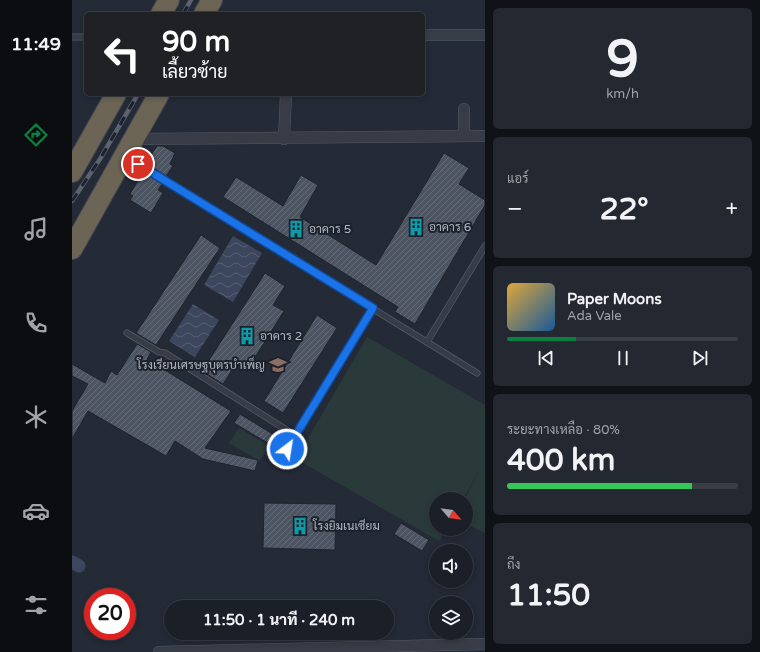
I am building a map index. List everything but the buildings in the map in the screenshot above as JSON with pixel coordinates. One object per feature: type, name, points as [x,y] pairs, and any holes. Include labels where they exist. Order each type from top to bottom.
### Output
[{"type":"highway","points":[[162,12],[169,0]]},
{"type":"highway","points":[[205,12],[212,0]]},
{"type":"highway","points":[[72,172],[115,96]]},
{"type":"highway","points":[[72,249],[158,96]]},
{"type":"street","points":[[425,36],[485,35]]},
{"type":"street","points":[[284,139],[286,96]]},
{"type":"street","points":[[464,108],[464,136]]},
{"type":"street","points":[[129,147],[284,139],[485,136]]},
{"type":"street","points":[[159,652],[447,648],[485,644]]},
{"type":"lane","points":[[72,37],[84,37]]},
{"type":"lane","points":[[129,147],[373,308],[477,373]]},
{"type":"lane","points":[[427,342],[485,246]]},
{"type":"lane","points":[[287,449],[373,308]]},
{"type":"lane","points":[[127,333],[159,352],[165,353],[296,436]]},
{"type":"shaded area","points":[[367,337],[485,405],[485,533],[473,527],[473,492],[468,492],[479,471],[467,492],[429,492],[429,535],[296,459]]},
{"type":"shaded area","points":[[239,428],[269,446],[260,461],[229,443]]},
{"type":"shaded area","points":[[430,536],[442,536],[439,541]]},
{"type":"water","points":[[233,236],[262,253],[233,302],[204,285]]},
{"type":"water","points":[[193,304],[219,320],[195,357],[169,341]]},
{"type":"waterway","points":[[72,562],[79,566]]},
{"type":"railway","points":[[184,12],[191,0]]},
{"type":"railway","points":[[72,201],[100,159],[137,96]]},
{"type":"place","name":"อาคาร 6","points":[[416,227]]},
{"type":"place","name":"อาคาร 5","points":[[296,229]]},
{"type":"place","name":"อาคาร 2","points":[[247,336]]},
{"type":"place","name":"โรงเรียนเศรษฐบุตรบำเพ็ญ","points":[[278,365]]},
{"type":"place","name":"โรงยิมเนเซียม","points":[[300,526]]},
{"type":"route","points":[[138,164],[373,308],[287,449]]}]
